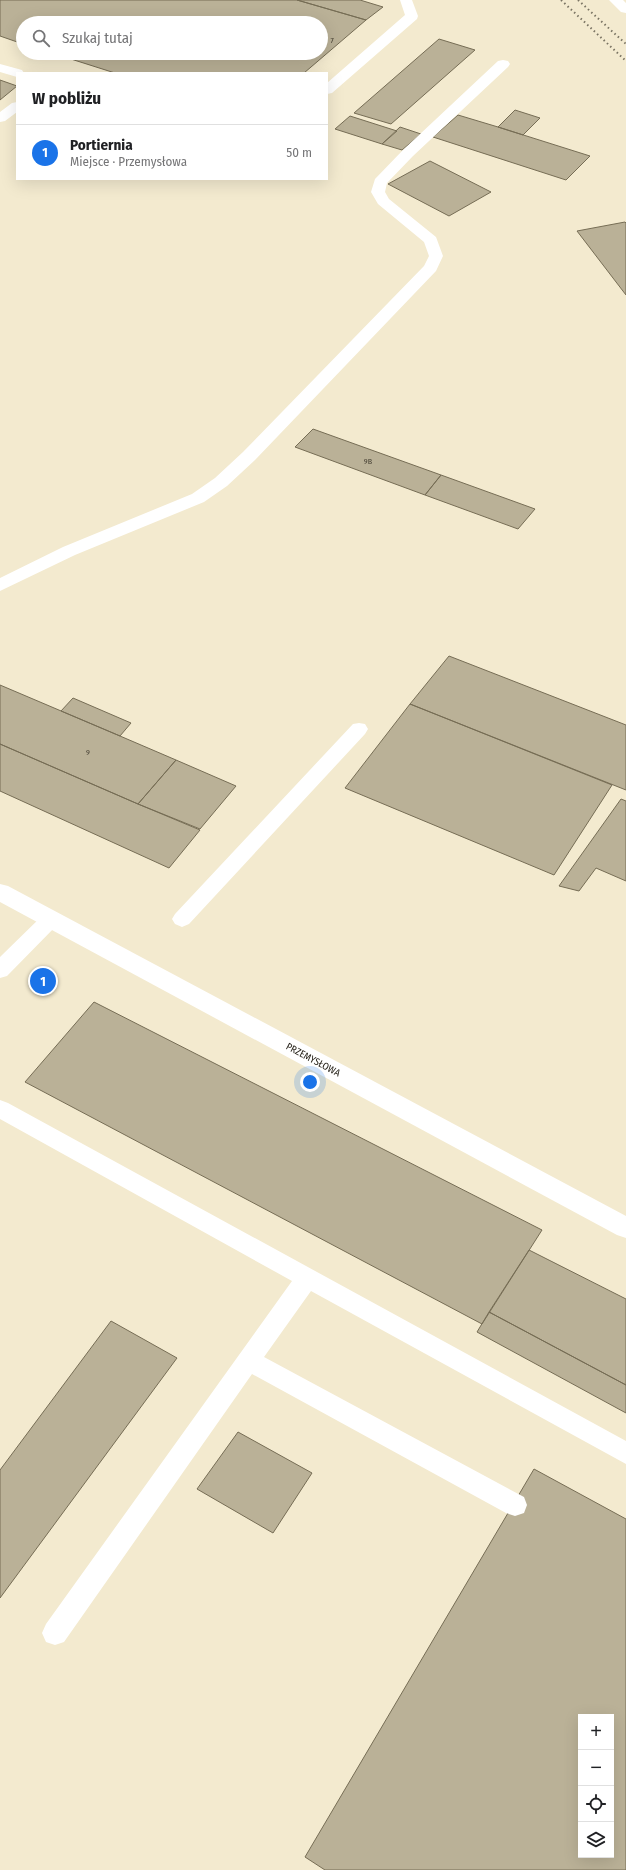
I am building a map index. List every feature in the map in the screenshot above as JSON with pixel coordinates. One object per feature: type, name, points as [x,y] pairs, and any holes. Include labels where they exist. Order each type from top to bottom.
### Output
[{"type":"street","name":"PRZEMYSŁOWA","points":[[0,892],[626,1228]]},
{"type":"lane","points":[[328,89],[412,16],[406,0]]},
{"type":"lane","points":[[615,0],[626,9]]},
{"type":"lane","points":[[0,585],[69,551],[198,498],[221,482],[250,456],[431,268],[436,256],[431,240],[383,201],[378,192],[380,182],[408,153],[503,64]]},
{"type":"lane","points":[[0,68],[16,73]]},
{"type":"lane","points":[[0,118],[16,107]]},
{"type":"lane","points":[[182,919],[359,729]]},
{"type":"lane","points":[[0,970],[51,919]]},
{"type":"lane","points":[[0,1109],[626,1453]]},
{"type":"lane","points":[[55,1633],[307,1278]]},
{"type":"lane","points":[[248,1360],[515,1505]]},
{"type":"building","points":[[0,0],[297,0],[366,20],[328,52],[328,16],[16,16],[16,42],[0,36]]},
{"type":"building","points":[[297,0],[360,0],[383,7],[366,20]]},
{"type":"building","points":[[439,39],[475,50],[391,124],[354,113]]},
{"type":"building","points":[[74,60],[319,60],[305,72],[112,72]]},
{"type":"building","points":[[0,80],[16,86],[16,87],[0,100]]},
{"type":"building","points":[[515,110],[540,118],[523,135],[498,127]]},
{"type":"building","points":[[458,115],[590,156],[566,180],[433,137]]},
{"type":"building","points":[[350,116],[397,131],[382,144],[335,129]]},
{"type":"building","points":[[400,127],[421,134],[402,150],[382,144]]},
{"type":"building","points":[[430,161],[491,192],[449,216],[388,184]]},
{"type":"building","points":[[626,223],[626,295],[577,231]]},
{"type":"building","points":[[313,429],[441,475],[425,495],[295,447]]},
{"type":"building","points":[[441,475],[535,509],[518,529],[425,495]]},
{"type":"building","points":[[449,656],[626,725],[626,790],[410,704]]},
{"type":"building","points":[[0,685],[176,760],[138,804],[0,744]]},
{"type":"building","points":[[73,698],[131,723],[120,736],[61,711]]},
{"type":"building","points":[[410,704],[612,785],[554,875],[345,788]]},
{"type":"building","points":[[0,744],[200,830],[169,868],[0,791]]},
{"type":"building","points":[[176,760],[236,786],[200,829],[138,804]]},
{"type":"building","points":[[621,799],[626,801],[626,881],[596,868],[579,891],[559,886]]},
{"type":"building","points":[[44,969],[57,976],[42,993],[29,986]]},
{"type":"building","points":[[94,1002],[542,1230],[482,1324],[25,1082]]},
{"type":"building","points":[[529,1250],[626,1299],[626,1385],[489,1312]]},
{"type":"building","points":[[489,1312],[626,1385],[626,1413],[477,1332]]},
{"type":"building","points":[[111,1321],[177,1358],[0,1598],[0,1470]]},
{"type":"building","points":[[238,1432],[312,1473],[273,1533],[197,1489]]},
{"type":"building","points":[[534,1469],[626,1519],[626,1870],[325,1870],[305,1857]]},
{"type":"railway","points":[[561,0],[626,61]]},
{"type":"railway","points":[[578,0],[626,44]]},
{"type":"place","name":"Portiernia","points":[[43,981]]}]
